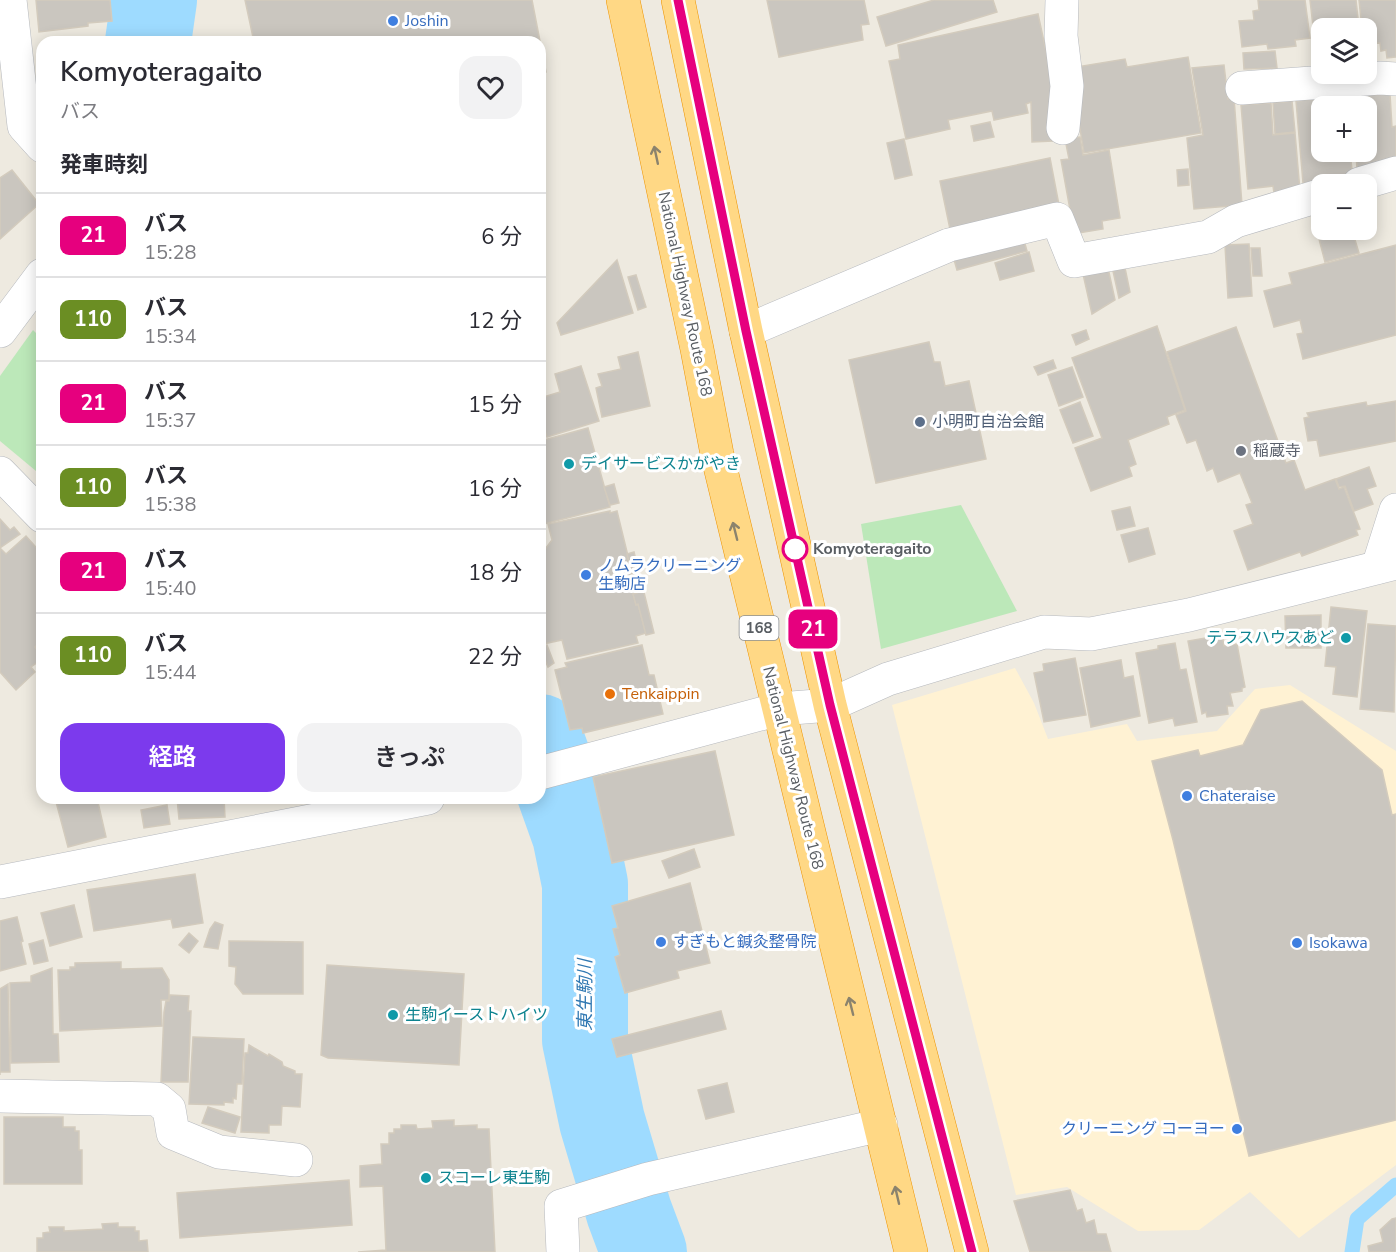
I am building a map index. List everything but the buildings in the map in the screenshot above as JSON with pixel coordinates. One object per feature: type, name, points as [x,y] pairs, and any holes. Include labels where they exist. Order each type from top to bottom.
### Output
[{"type":"highway","name":"National Highway Route 168","points":[[623,0],[717,454],[911,1252]]},
{"type":"highway","points":[[678,0],[746,331],[830,705],[972,1252]]},
{"type":"street","points":[[10,0],[24,126],[36,139]]},
{"type":"street","points":[[1062,0],[1061,36],[1067,86],[1063,128]]},
{"type":"street","points":[[1242,88],[1380,78],[1396,79]]},
{"type":"street","points":[[1377,179],[1396,174]]},
{"type":"street","points":[[746,331],[949,245],[1057,219],[1074,261],[1208,237],[1236,221],[1311,198]]},
{"type":"street","points":[[0,331],[36,283]]},
{"type":"street","points":[[0,473],[36,510]]},
{"type":"street","points":[[546,771],[779,709],[830,705],[888,679],[1044,632],[1091,634],[1113,630],[1189,615],[1387,565],[1396,510]]},
{"type":"street","points":[[0,882],[348,806],[368,804]]},
{"type":"street","points":[[0,1096],[157,1099],[170,1109],[173,1132],[219,1152],[296,1160]]},
{"type":"street","points":[[563,1252],[561,1206],[648,1179],[880,1125]]},
{"type":"shaded area","points":[[1015,668],[1034,703],[1048,739],[1127,724],[1137,741],[1217,731],[1255,689],[1290,685],[1396,751],[1396,1165],[1299,1238],[1250,1192],[1199,1230],[1138,1231],[1067,1187],[1016,1195],[892,705]]},
{"type":"green space","points":[[33,330],[36,333],[36,471],[0,441],[0,376]]},
{"type":"green space","points":[[961,505],[1017,611],[881,649],[861,524]]},
{"type":"waterway","name":"東生駒川","points":[[149,36],[154,0]]},
{"type":"waterway","name":"東生駒川","points":[[546,754],[575,835],[585,884],[585,1040],[602,1121],[629,1212],[644,1252]]},
{"type":"waterway","points":[[1352,1252],[1357,1219],[1396,1185]]},
{"type":"bus line","name":"21","points":[[678,0],[746,331],[830,705],[972,1252]]},
{"type":"place","name":"Joshin","points":[[393,21]]},
{"type":"place","name":"小明町自治会館","points":[[920,422]]},
{"type":"place","name":"稲蔵寺","points":[[1241,451]]},
{"type":"place","name":"デイサービスかがやき","points":[[569,464]]},
{"type":"place","name":"Komyoteragaito","points":[[795,549]]},
{"type":"place","name":"ノムラクリーニング 生駒店","points":[[586,575]]},
{"type":"place","name":"テラスハウスあど","points":[[1346,638]]},
{"type":"place","name":"Tenkaippin","points":[[610,694]]},
{"type":"place","name":"Chateraise","points":[[1187,796]]},
{"type":"place","name":"すぎもと鍼灸整骨院","points":[[661,942]]},
{"type":"place","name":"Isokawa","points":[[1297,943]]},
{"type":"place","name":"生駒イーストハイツ","points":[[393,1015]]},
{"type":"place","name":"クリーニング コーヨー","points":[[1237,1129]]},
{"type":"place","name":"スコーレ東生駒","points":[[426,1178]]}]
